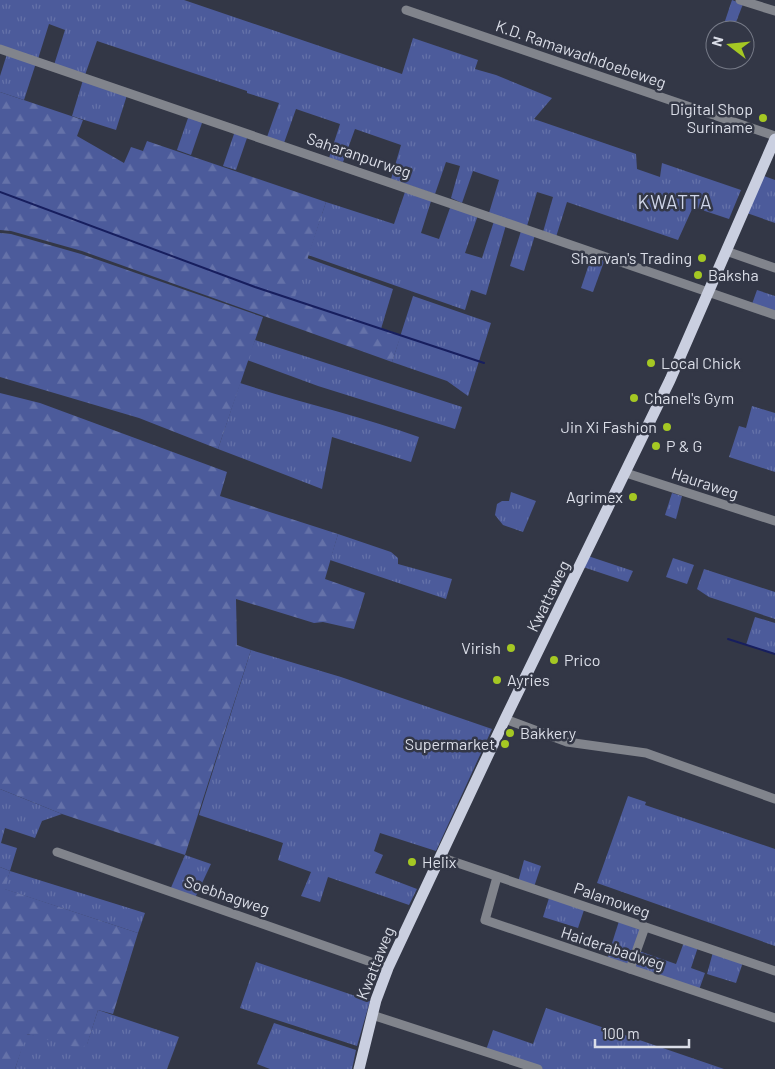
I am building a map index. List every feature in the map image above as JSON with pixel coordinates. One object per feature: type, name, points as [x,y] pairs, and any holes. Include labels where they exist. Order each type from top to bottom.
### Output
[{"type":"main road","name":"Kwattaweg","points":[[359,1069],[372,1014],[388,968],[670,380],[775,138]]},
{"type":"street","points":[[740,0],[775,12]]},
{"type":"street","name":"K.D. Ramawadhdoebeweg","points":[[406,10],[775,138]]},
{"type":"street","name":"Saharanpurweg","points":[[0,49],[775,314]]},
{"type":"street","points":[[726,251],[775,268]]},
{"type":"street","name":"Hauraweg","points":[[626,473],[775,521]]},
{"type":"street","points":[[506,719],[514,724],[567,742],[646,753],[775,799]]},
{"type":"street","name":"Soebhagweg","points":[[57,852],[388,968]]},
{"type":"street","name":"Palamoweg","points":[[440,857],[775,971]]},
{"type":"street","name":"Haiderabadweg","points":[[497,877],[485,920],[775,1018]]},
{"type":"street","points":[[630,969],[645,927]]},
{"type":"street","points":[[372,1014],[538,1069]]},
{"type":"green space","points":[[0,0],[184,0],[402,74],[413,38],[478,60],[475,69],[496,75],[552,98],[534,119],[636,154],[637,169],[660,177],[662,163],[741,190],[729,219],[693,207],[678,240],[567,202],[556,237],[543,232],[553,197],[537,192],[527,226],[489,213],[499,180],[473,171],[462,203],[451,198],[460,166],[446,162],[435,194],[391,179],[401,145],[355,129],[343,162],[329,158],[340,124],[296,109],[284,143],[267,137],[279,103],[247,93],[247,91],[97,41],[85,75],[54,65],[65,30],[49,24],[38,59],[0,46]]},
{"type":"green space","points":[[732,0],[743,4],[737,20],[725,20]]},
{"type":"green space","points":[[7,54],[36,63],[24,100],[0,92],[0,76]]},
{"type":"green space","points":[[83,80],[127,95],[116,130],[72,116]]},
{"type":"green space","points":[[0,92],[83,120],[77,136],[124,163],[131,147],[143,151],[147,141],[326,202],[294,300],[401,335],[392,362],[82,251],[11,231],[0,230]]},
{"type":"green space","points":[[189,115],[203,120],[191,155],[177,150]]},
{"type":"green space","points":[[235,131],[248,135],[236,170],[223,166]]},
{"type":"green space","points":[[761,175],[775,180],[775,223],[744,212]]},
{"type":"green space","points":[[406,189],[432,198],[421,233],[439,239],[451,205],[478,215],[465,253],[482,258],[494,221],[506,225],[486,295],[471,290],[465,310],[308,255],[326,202],[394,224]]},
{"type":"green space","points":[[521,231],[535,235],[524,271],[510,266]]},
{"type":"green space","points":[[0,233],[11,234],[81,254],[263,317],[218,449],[139,418],[0,377]]},
{"type":"green space","points":[[592,255],[605,259],[593,292],[581,288]]},
{"type":"green space","points":[[307,258],[393,289],[381,329],[293,300]]},
{"type":"green space","points":[[757,290],[775,296],[775,312],[752,304]]},
{"type":"green space","points":[[413,296],[491,323],[468,396],[447,381],[392,362]]},
{"type":"green space","points":[[255,340],[462,407],[455,429],[318,386],[247,360]]},
{"type":"green space","points":[[240,383],[419,437],[411,462],[332,437],[322,489],[218,449]]},
{"type":"green space","points":[[0,393],[40,403],[227,472],[220,496],[338,534],[325,579],[365,593],[354,629],[323,622],[314,623],[236,599],[237,645],[251,650],[185,855],[62,814],[0,789]]},
{"type":"green space","points":[[752,406],[775,413],[775,472],[729,457],[739,426],[746,428]]},
{"type":"green space","points":[[511,492],[536,501],[523,532],[503,525],[495,515],[497,504],[502,501],[509,501]]},
{"type":"green space","points":[[672,493],[682,496],[676,519],[665,515]]},
{"type":"green space","points":[[338,534],[391,552],[398,558],[398,564],[452,579],[446,599],[330,560]]},
{"type":"green space","points":[[588,556],[633,571],[628,582],[583,567]]},
{"type":"green space","points":[[673,558],[694,565],[687,584],[666,577]]},
{"type":"green space","points":[[704,569],[775,592],[775,619],[709,597],[697,589]]},
{"type":"green space","points":[[755,617],[775,623],[775,654],[746,645]]},
{"type":"green space","points":[[251,650],[341,677],[492,729],[436,851],[380,833],[374,851],[383,855],[375,873],[417,889],[409,905],[328,877],[320,902],[301,896],[311,872],[278,860],[283,843],[199,815]]},
{"type":"green space","points":[[0,789],[62,814],[42,821],[35,838],[5,828],[1,843],[17,848],[10,871],[0,867]]},
{"type":"green space","points":[[628,796],[646,802],[645,805],[775,849],[775,946],[597,883]]},
{"type":"green space","points":[[185,855],[211,864],[195,898],[170,890]]},
{"type":"green space","points":[[524,860],[541,866],[534,887],[518,882]]},
{"type":"green space","points":[[0,867],[10,871],[5,889],[138,933],[113,1014],[98,1010],[87,1045],[78,1048],[27,1034],[15,1069],[0,1069]]},
{"type":"green space","points":[[10,871],[145,913],[138,933],[4,889]]},
{"type":"green space","points":[[549,898],[584,910],[578,928],[543,917]]},
{"type":"green space","points":[[619,921],[641,930],[629,964],[607,959]]},
{"type":"green space","points":[[684,942],[698,947],[691,968],[705,973],[699,990],[636,970],[634,963],[639,951],[676,964]]},
{"type":"green space","points":[[713,952],[743,962],[736,983],[707,974]]},
{"type":"green space","points":[[256,962],[370,1001],[357,1046],[240,1008]]},
{"type":"green space","points":[[546,1008],[724,1069],[532,1069],[486,1050],[493,1030],[533,1044]]},
{"type":"green space","points":[[98,1010],[179,1037],[167,1069],[15,1069],[26,1034],[87,1044]]},
{"type":"green space","points":[[274,1023],[356,1050],[352,1069],[270,1069],[257,1064]]},
{"type":"waterway","points":[[0,192],[255,287],[484,363]]},
{"type":"waterway","points":[[728,639],[775,654]]},
{"type":"place","name":"Digital Shop Suriname","points":[[763,118]]},
{"type":"place","name":"Sharvan's Trading","points":[[702,258]]},
{"type":"place","name":"Baksha","points":[[698,275]]},
{"type":"place","name":"Local Chick","points":[[651,363]]},
{"type":"place","name":"Chanel's Gym","points":[[634,398]]},
{"type":"place","name":"Jin Xi Fashion","points":[[667,427]]},
{"type":"place","name":"P & G","points":[[656,446]]},
{"type":"place","name":"Agrimex","points":[[633,497]]},
{"type":"place","name":"Virish","points":[[511,648]]},
{"type":"place","name":"Prico","points":[[554,660]]},
{"type":"place","name":"Ayries","points":[[497,680]]},
{"type":"place","name":"Bakkery","points":[[510,733]]},
{"type":"place","name":"Supermarket","points":[[505,744]]},
{"type":"place","name":"Helix","points":[[412,862]]},
{"type":"district","name":"KWATTA","points":[[675,202]]}]
